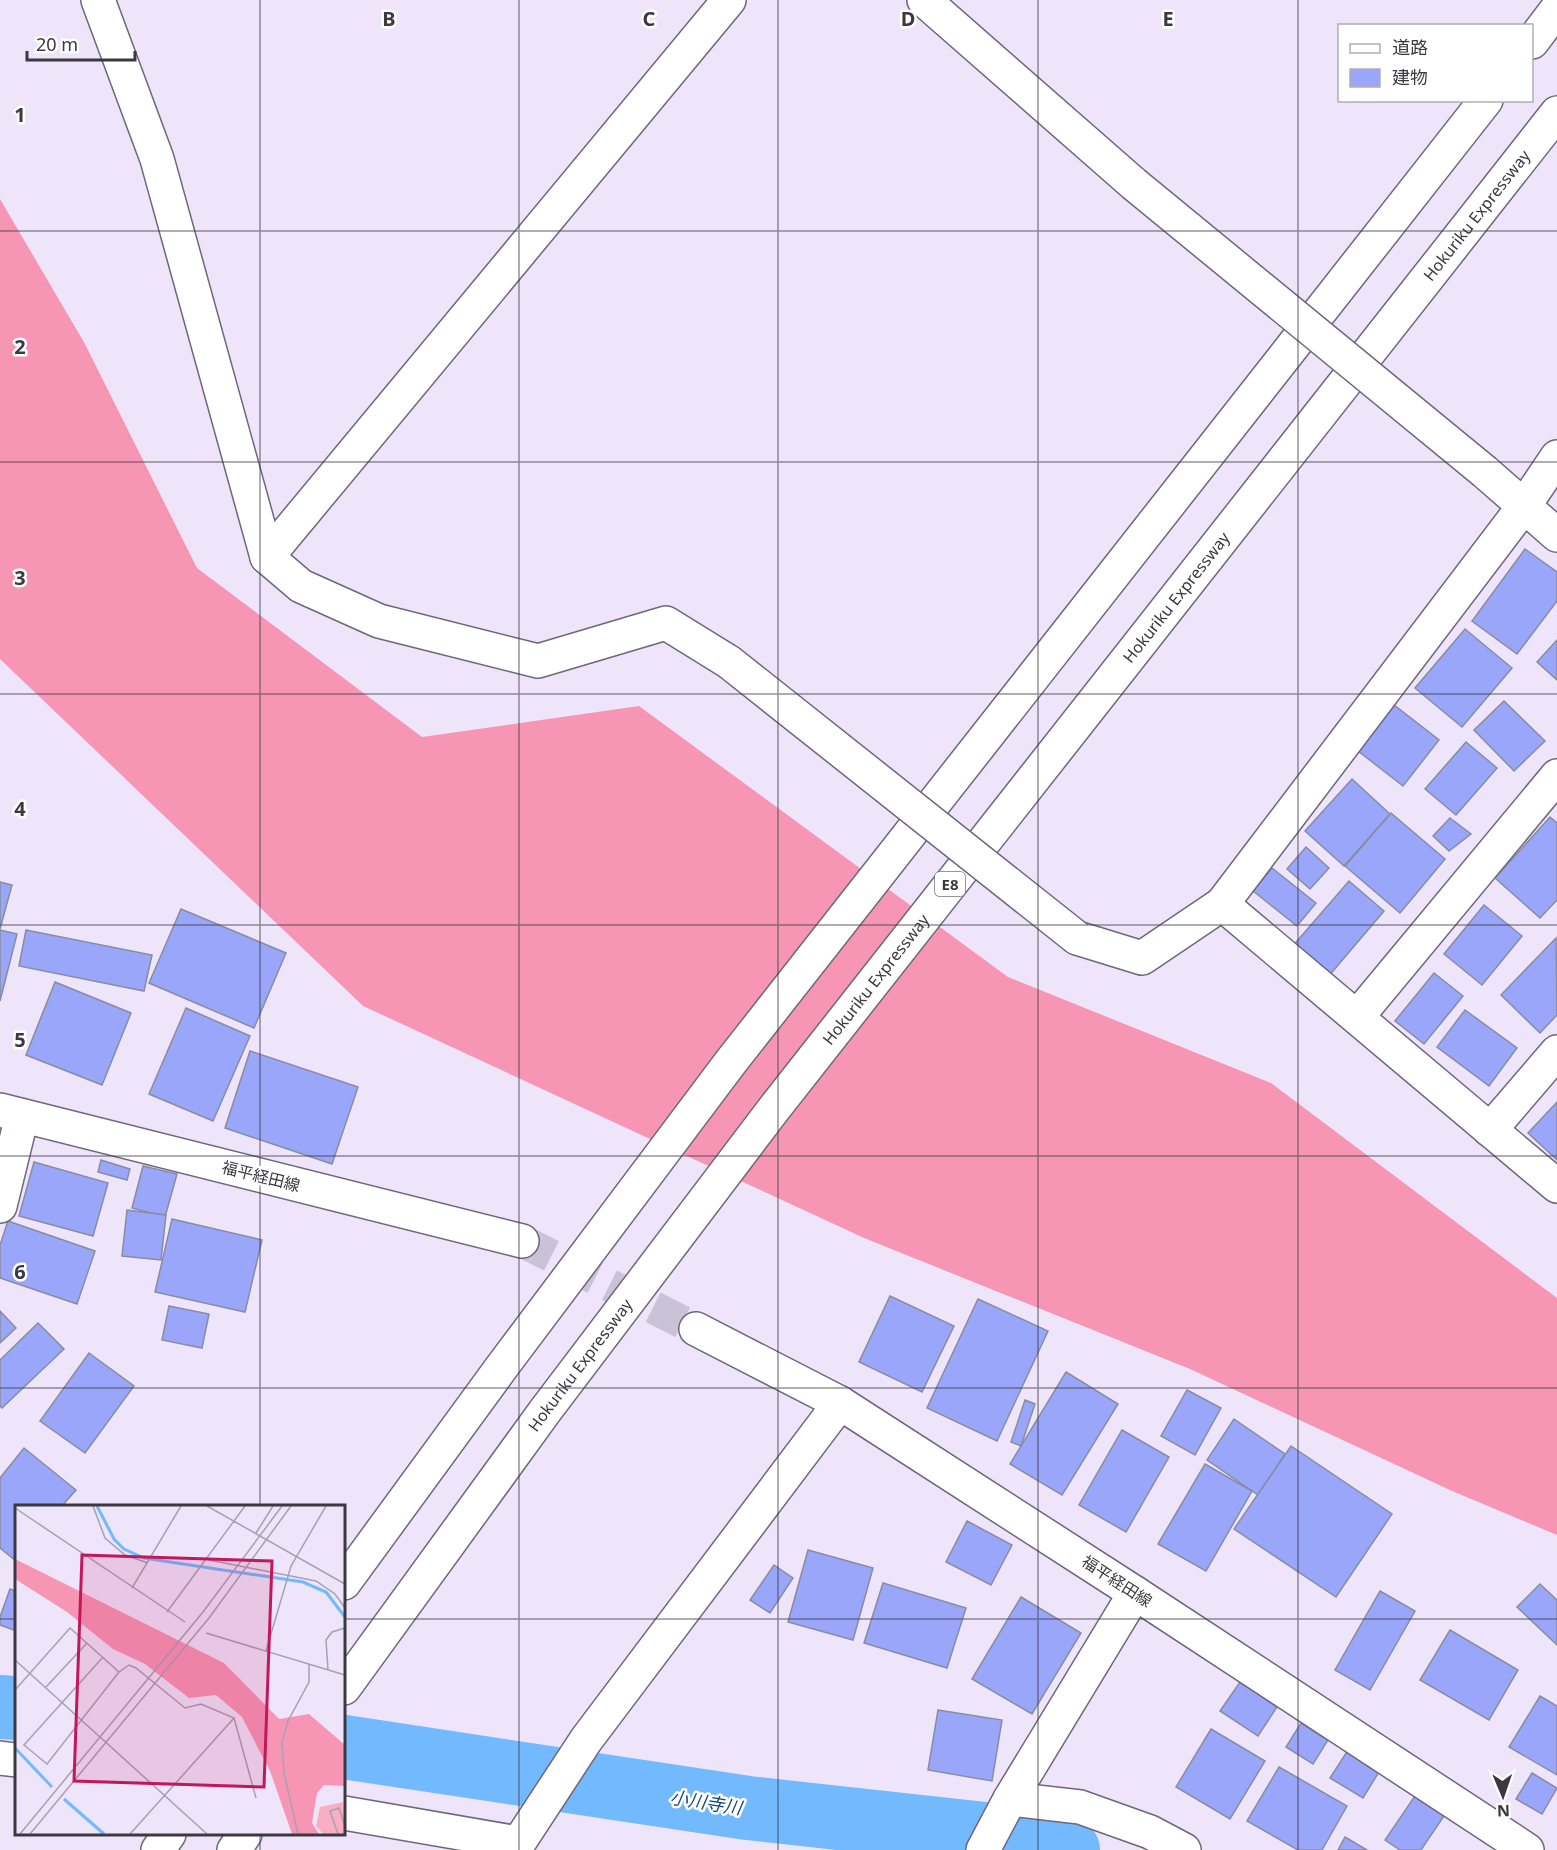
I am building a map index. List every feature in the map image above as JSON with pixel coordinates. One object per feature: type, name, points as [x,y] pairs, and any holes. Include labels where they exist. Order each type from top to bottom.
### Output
[{"type":"main road","points":[[98,0],[157,159],[267,557],[301,586],[378,621],[538,661],[666,623],[729,662],[1077,938],[1142,958],[1222,904],[1524,506],[1557,457]]},
{"type":"main road","points":[[267,557],[729,0]]},
{"type":"main road","points":[[924,0],[1134,183],[1485,472],[1557,535]]},
{"type":"main road","points":[[1533,41],[1557,9]]},
{"type":"main road","points":[[345,1582],[501,1368],[730,1063],[1484,102]]},
{"type":"main road","name":"Hokuriku Expressway","points":[[351,1678],[545,1411],[773,1110],[1557,113]]},
{"type":"main road","points":[[1356,1017],[1557,776]]},
{"type":"main road","points":[[1222,904],[1557,1186]]},
{"type":"main road","points":[[1490,1130],[1557,1052]]},
{"type":"main road","points":[[0,1206],[11,1113]]},
{"type":"main road","name":"福平経田線","points":[[11,1113],[522,1241]]},
{"type":"main road","name":"福平経田線","points":[[696,1329],[840,1404],[1135,1593],[1527,1850]]},
{"type":"main road","points":[[345,1814],[516,1846],[586,1740],[840,1404]]},
{"type":"main road","points":[[983,1850],[1010,1799],[1135,1593]]},
{"type":"main road","points":[[0,1758],[15,1760]]},
{"type":"main road","points":[[1010,1799],[1080,1807],[1150,1832],[1184,1850]]},
{"type":"main road","points":[[158,1850],[168,1835]]},
{"type":"main road","points":[[234,1850],[244,1835]]},
{"type":"shaded area","points":[[0,199],[85,344],[197,568],[422,737],[639,706],[1008,977],[1271,1083],[1557,1298],[1557,1535],[1452,1491],[1190,1369],[864,1238],[363,1006],[0,659]]},
{"type":"building","points":[[1525,549],[1557,572],[1557,601],[1517,654],[1472,621]]},
{"type":"building","points":[[1465,629],[1512,668],[1462,727],[1415,688]]},
{"type":"building","points":[[1557,640],[1557,680],[1537,662]]},
{"type":"building","points":[[1389,701],[1439,740],[1403,786],[1353,747]]},
{"type":"building","points":[[1504,701],[1545,741],[1514,771],[1474,730]]},
{"type":"building","points":[[1466,742],[1497,768],[1456,815],[1425,789]]},
{"type":"building","points":[[1352,779],[1390,814],[1344,866],[1305,831]]},
{"type":"building","points":[[1391,813],[1445,859],[1400,913],[1345,866]]},
{"type":"building","points":[[1550,817],[1557,823],[1557,900],[1540,918],[1495,878]]},
{"type":"building","points":[[1450,818],[1471,834],[1449,851],[1433,836]]},
{"type":"building","points":[[1306,847],[1329,868],[1310,889],[1287,869]]},
{"type":"building","points":[[1272,868],[1316,903],[1297,926],[1253,891]]},
{"type":"building","points":[[1349,881],[1384,911],[1328,977],[1292,947]]},
{"type":"building","points":[[0,882],[12,885],[0,929]]},
{"type":"building","points":[[1484,905],[1522,936],[1482,985],[1444,954]]},
{"type":"building","points":[[181,909],[286,953],[254,1028],[149,983]]},
{"type":"building","points":[[0,930],[17,934],[0,1001]]},
{"type":"building","points":[[26,930],[152,955],[144,991],[19,966]]},
{"type":"building","points":[[1556,938],[1557,1015],[1540,1033],[1501,995]]},
{"type":"building","points":[[1434,973],[1463,996],[1424,1044],[1395,1021]]},
{"type":"building","points":[[55,982],[131,1013],[102,1085],[26,1055]]},
{"type":"building","points":[[186,1008],[250,1036],[213,1121],[149,1094]]},
{"type":"building","points":[[1465,1010],[1517,1048],[1489,1086],[1437,1047]]},
{"type":"building","points":[[250,1051],[358,1087],[332,1164],[225,1128]]},
{"type":"building","points":[[1557,1102],[1557,1160],[1528,1133]]},
{"type":"building","points":[[101,1160],[130,1169],[127,1180],[98,1172]]},
{"type":"building","points":[[34,1162],[108,1183],[93,1236],[19,1216]]},
{"type":"building","points":[[143,1166],[177,1174],[165,1217],[132,1208]]},
{"type":"building","points":[[127,1210],[166,1215],[161,1260],[122,1256]]},
{"type":"building","points":[[172,1219],[262,1240],[245,1312],[155,1292]]},
{"type":"building","points":[[8,1221],[95,1251],[77,1304],[0,1278],[0,1245]]},
{"type":"building","points":[[890,1296],[954,1326],[922,1392],[859,1362]]},
{"type":"building","points":[[978,1299],[1048,1331],[997,1441],[927,1408]]},
{"type":"building","points":[[169,1306],[209,1314],[202,1348],[162,1340]]},
{"type":"building","points":[[0,1311],[16,1328],[0,1343]]},
{"type":"building","points":[[38,1323],[64,1349],[2,1408],[0,1406],[0,1360]]},
{"type":"building","points":[[89,1353],[134,1386],[85,1453],[40,1421]]},
{"type":"building","points":[[1066,1372],[1118,1404],[1062,1495],[1010,1464]]},
{"type":"building","points":[[1187,1390],[1221,1408],[1195,1455],[1161,1436]]},
{"type":"building","points":[[1025,1400],[1035,1404],[1021,1446],[1011,1442]]},
{"type":"building","points":[[1234,1419],[1285,1454],[1258,1495],[1207,1460]]},
{"type":"building","points":[[1122,1430],[1169,1457],[1126,1532],[1079,1505]]},
{"type":"building","points":[[1291,1446],[1392,1514],[1336,1597],[1234,1529]]},
{"type":"building","points":[[24,1448],[76,1490],[63,1505],[15,1505],[15,1560],[0,1548],[0,1478]]},
{"type":"building","points":[[1205,1464],[1252,1491],[1206,1571],[1158,1544]]},
{"type":"building","points":[[967,1521],[1012,1545],[991,1585],[946,1562]]},
{"type":"building","points":[[808,1550],[873,1568],[853,1640],[788,1622]]},
{"type":"building","points":[[774,1565],[793,1578],[770,1613],[750,1600]]},
{"type":"building","points":[[883,1583],[966,1608],[947,1668],[864,1643]]},
{"type":"building","points":[[1540,1584],[1557,1600],[1557,1645],[1517,1607]]},
{"type":"building","points":[[10,1589],[15,1591],[15,1631],[0,1625],[0,1617]]},
{"type":"building","points":[[1380,1591],[1415,1611],[1370,1690],[1335,1670]]},
{"type":"building","points":[[1021,1597],[1081,1633],[1032,1714],[972,1679]]},
{"type":"building","points":[[1450,1630],[1518,1670],[1489,1720],[1420,1680]]},
{"type":"building","points":[[1240,1682],[1277,1707],[1258,1736],[1220,1711]]},
{"type":"building","points":[[1540,1696],[1557,1706],[1557,1775],[1509,1747]]},
{"type":"building","points":[[938,1710],[1002,1720],[992,1781],[928,1770]]},
{"type":"building","points":[[1301,1723],[1328,1740],[1313,1764],[1286,1747]]},
{"type":"building","points":[[1211,1729],[1265,1761],[1230,1819],[1176,1787]]},
{"type":"building","points":[[1350,1747],[1382,1767],[1363,1798],[1330,1778]]},
{"type":"building","points":[[1279,1767],[1347,1806],[1322,1850],[1298,1850],[1247,1821]]},
{"type":"building","points":[[1532,1773],[1557,1788],[1542,1814],[1516,1799]]},
{"type":"building","points":[[1419,1790],[1448,1810],[1421,1850],[1400,1850],[1385,1840]]},
{"type":"building","points":[[1345,1837],[1367,1850],[1338,1850]]},
{"type":"waterway","name":"小川寺川","points":[[0,1707],[15,1708]]},
{"type":"waterway","name":"小川寺川","points":[[345,1747],[748,1808],[1047,1841],[1068,1850]]},
{"type":"tunnel","points":[[522,1241],[696,1329]]}]
